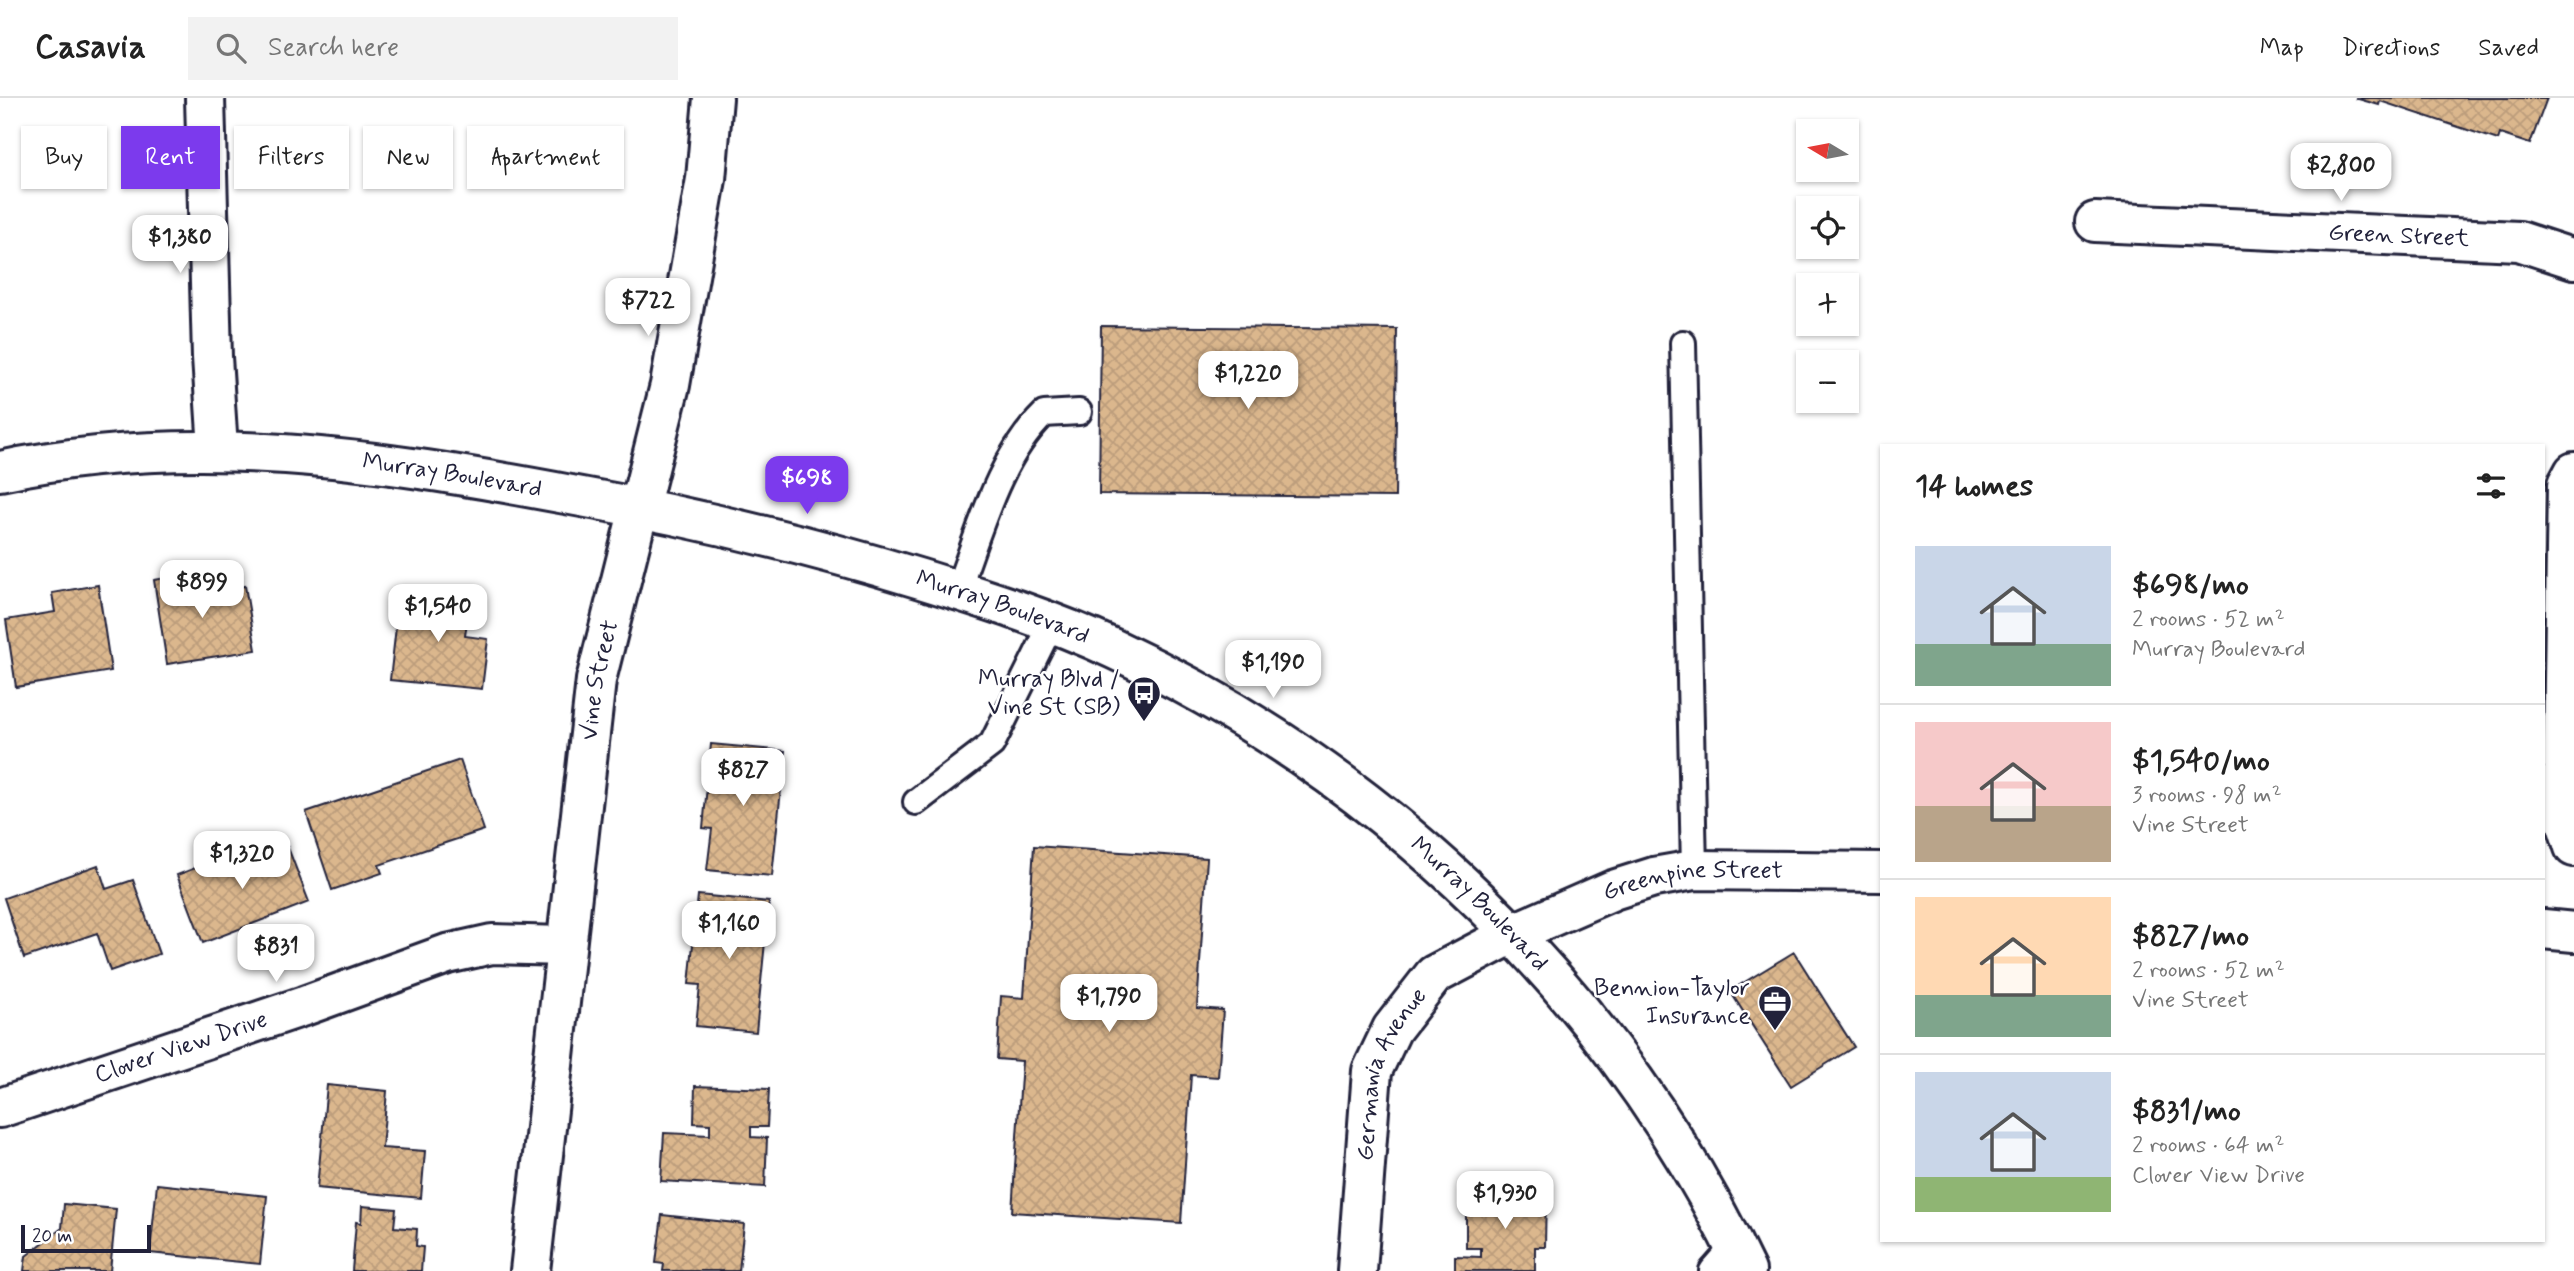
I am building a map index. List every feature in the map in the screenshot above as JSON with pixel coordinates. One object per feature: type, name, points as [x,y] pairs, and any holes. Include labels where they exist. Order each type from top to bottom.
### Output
[{"type":"street","points":[[205,98],[212,358],[218,449]]},
{"type":"street","name":"Vine Street","points":[[530,1271],[564,946],[596,680],[673,371],[706,179],[713,98]]},
{"type":"street","name":"Green Street","points":[[2095,222],[2519,241],[2574,259]]},
{"type":"street","name":"Murray Boulevard","points":[[0,471],[161,449],[218,449],[360,460],[640,507],[849,558],[957,591],[1052,623],[1176,679],[1278,738],[1446,867],[1514,933],[1562,987],[1660,1118],[1731,1263]]},
{"type":"street","points":[[2574,472],[2567,485],[2562,809],[2574,847]]},
{"type":"street","name":"Greenpine Street","points":[[1514,933],[1613,890],[1694,870],[1880,872]]},
{"type":"street","points":[[2545,929],[2574,932]]},
{"type":"street","name":"Germania Avenue","points":[[1357,1271],[1369,1089],[1381,1049],[1410,1003],[1434,975],[1514,933]]},
{"type":"street","name":"Clover View Drive","points":[[0,1108],[304,1006],[447,954],[492,944],[564,946]]},
{"type":"lane","points":[[1683,343],[1694,870]]},
{"type":"lane","points":[[957,591],[1009,459],[1025,432],[1044,414],[1080,412]]},
{"type":"lane","points":[[916,803],[992,744],[1052,623]]},
{"type":"building","points":[[2355,98],[2547,98],[2530,144],[2500,134],[2498,140],[2380,101],[2379,105]]},
{"type":"building","points":[[1101,326],[1397,329],[1395,497],[1099,494]]},
{"type":"building","points":[[201,572],[204,593],[245,586],[256,650],[167,664],[154,580]]},
{"type":"building","points":[[98,585],[111,671],[16,687],[6,620],[55,612],[52,593]]},
{"type":"building","points":[[412,593],[470,599],[465,636],[488,639],[482,689],[390,680],[398,609],[410,610]]},
{"type":"building","points":[[711,744],[785,751],[772,876],[707,870],[712,829],[703,828]]},
{"type":"building","points":[[460,760],[484,830],[379,865],[382,873],[332,890],[306,812]]},
{"type":"building","points":[[287,845],[309,902],[203,943],[177,875],[237,852],[241,862]]},
{"type":"building","points":[[1034,846],[1207,858],[1197,1008],[1223,1010],[1218,1077],[1191,1075],[1181,1223],[1012,1212],[1022,1061],[997,1059],[1001,996],[1024,998]]},
{"type":"building","points":[[98,865],[106,889],[133,880],[159,954],[110,971],[97,933],[24,958],[4,898]]},
{"type":"building","points":[[698,895],[769,902],[756,1032],[696,1026],[700,985],[689,984]]},
{"type":"building","points":[[1794,952],[1854,1047],[1791,1086],[1730,991]]},
{"type":"building","points":[[327,1085],[387,1091],[382,1148],[425,1151],[421,1198],[317,1188]]},
{"type":"building","points":[[695,1086],[769,1089],[767,1127],[751,1127],[751,1137],[767,1138],[765,1187],[661,1181],[664,1133],[710,1135],[710,1124],[694,1123]]},
{"type":"building","points":[[157,1184],[267,1196],[260,1264],[150,1253]]},
{"type":"building","points":[[1486,1191],[1546,1191],[1545,1247],[1535,1247],[1535,1271],[1455,1271],[1455,1256],[1481,1257],[1481,1248],[1466,1248],[1466,1200],[1487,1200]]},
{"type":"building","points":[[64,1204],[116,1209],[110,1271],[24,1271],[26,1256],[62,1228]]},
{"type":"building","points":[[362,1206],[396,1209],[394,1227],[417,1229],[416,1246],[423,1247],[421,1271],[352,1271],[356,1222],[361,1223]]},
{"type":"building","points":[[662,1215],[744,1224],[739,1271],[663,1271],[664,1264],[656,1263]]},
{"type":"place","name":"Murray Blvd / Vine St (SB)","points":[[1144,723]]},
{"type":"place","name":"Bennion-Taylor Insurance","points":[[1775,1032]]}]
